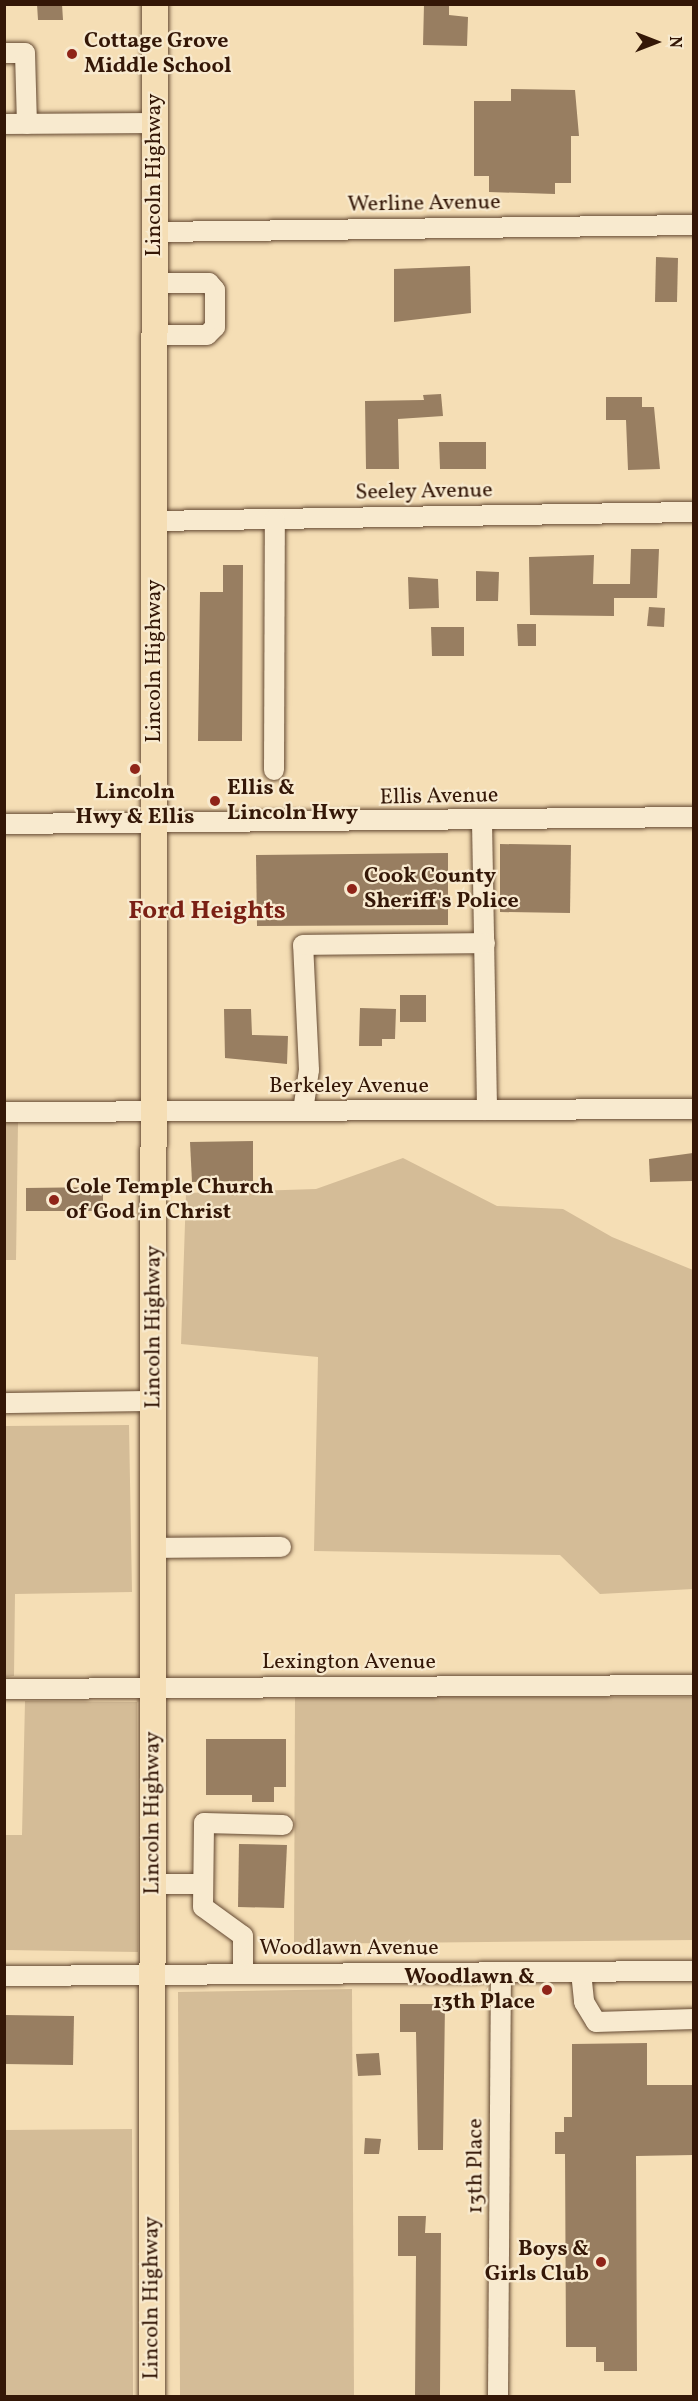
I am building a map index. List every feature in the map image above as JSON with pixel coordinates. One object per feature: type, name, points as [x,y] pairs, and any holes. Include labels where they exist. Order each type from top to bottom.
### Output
[{"type":"main road","name":"Lincoln Highway","points":[[152,2397],[155,4]]},
{"type":"street","points":[[4,53],[25,53],[27,124]]},
{"type":"street","points":[[4,124],[155,123]]},
{"type":"street","name":"Werline Avenue","points":[[155,232],[693,225]]},
{"type":"street","points":[[155,283],[209,283],[215,290],[215,327],[207,335],[155,335]]},
{"type":"street","name":"Seeley Avenue","points":[[155,521],[693,512]]},
{"type":"street","points":[[274,770],[275,519]]},
{"type":"street","name":"Ellis Avenue","points":[[4,824],[693,817]]},
{"type":"street","points":[[482,820],[487,1110]]},
{"type":"street","points":[[303,1111],[309,1070],[303,945],[484,943]]},
{"type":"street","name":"Berkeley Avenue","points":[[4,1112],[693,1109]]},
{"type":"street","points":[[4,1402],[153,1401]]},
{"type":"street","points":[[153,1548],[281,1547]]},
{"type":"street","name":"Lexington Avenue","points":[[4,1689],[693,1685]]},
{"type":"street","points":[[243,1974],[243,1936],[202,1907],[204,1823],[283,1825]]},
{"type":"street","points":[[153,1884],[203,1884]]},
{"type":"street","name":"Woodlawn Avenue","points":[[4,1976],[693,1971]]},
{"type":"street","name":"13th Place","points":[[498,2397],[501,1972]]},
{"type":"street","points":[[581,1972],[584,2002],[596,2022],[693,2019]]},
{"type":"shaded area","points":[[4,1122],[18,1122],[16,1260],[5,1260]]},
{"type":"shaded area","points":[[403,1158],[497,1206],[563,1209],[612,1237],[693,1270],[693,1589],[600,1594],[560,1555],[314,1551],[318,1357],[181,1344],[186,1193],[316,1189]]},
{"type":"shaded area","points":[[129,1425],[132,1592],[15,1594],[14,1676],[5,1677],[5,1426]]},
{"type":"shaded area","points":[[295,1696],[693,1697],[693,1940],[294,1944]]},
{"type":"shaded area","points":[[25,1701],[137,1702],[138,1952],[5,1950],[5,1835],[22,1835]]},
{"type":"shaded area","points":[[352,1989],[354,2396],[180,2396],[178,1992]]},
{"type":"shaded area","points":[[132,2129],[133,2396],[5,2396],[5,2130]]},
{"type":"building","points":[[37,4],[62,4],[63,20],[38,20]]},
{"type":"building","points":[[424,4],[449,4],[449,15],[468,17],[467,46],[423,45]]},
{"type":"building","points":[[511,89],[575,90],[579,136],[571,136],[571,183],[555,183],[555,194],[489,192],[489,176],[474,176],[474,101],[511,101]]},
{"type":"building","points":[[656,257],[678,258],[677,302],[655,302]]},
{"type":"building","points":[[470,266],[471,313],[394,322],[394,269]]},
{"type":"building","points":[[441,394],[443,416],[398,419],[399,469],[366,469],[365,401],[424,400],[423,395]]},
{"type":"building","points":[[606,397],[642,397],[642,407],[654,407],[660,469],[628,470],[626,420],[606,420]]},
{"type":"building","points":[[439,442],[486,442],[486,469],[440,469]]},
{"type":"building","points":[[631,549],[659,549],[657,598],[614,598],[614,616],[530,615],[529,557],[594,555],[593,584],[630,584]]},
{"type":"building","points":[[223,565],[243,565],[242,741],[198,741],[200,592],[223,592]]},
{"type":"building","points":[[476,571],[499,572],[498,601],[476,601]]},
{"type":"building","points":[[408,577],[438,579],[439,608],[409,609]]},
{"type":"building","points":[[649,607],[665,608],[664,627],[647,626]]},
{"type":"building","points":[[517,624],[536,624],[536,646],[518,646]]},
{"type":"building","points":[[431,627],[464,627],[464,656],[432,656]]},
{"type":"building","points":[[500,844],[571,845],[570,913],[500,912]]},
{"type":"building","points":[[448,853],[448,925],[257,926],[256,855]]},
{"type":"building","points":[[400,995],[426,995],[426,1022],[400,1022]]},
{"type":"building","points":[[360,1008],[396,1009],[395,1039],[382,1039],[382,1046],[359,1046]]},
{"type":"building","points":[[224,1009],[251,1009],[252,1035],[288,1036],[287,1064],[225,1058]]},
{"type":"building","points":[[253,1141],[253,1181],[192,1182],[190,1142]]},
{"type":"building","points":[[693,1153],[693,1181],[650,1182],[649,1159]]},
{"type":"building","points":[[103,1187],[103,1211],[26,1211],[26,1188]]},
{"type":"building","points":[[206,1739],[286,1739],[286,1787],[274,1787],[274,1802],[252,1802],[252,1795],[206,1795]]},
{"type":"building","points":[[239,1844],[287,1845],[284,1908],[238,1907]]},
{"type":"building","points":[[400,2004],[445,2004],[443,2150],[418,2150],[416,2032],[400,2032]]},
{"type":"building","points":[[4,2015],[74,2016],[73,2065],[4,2064]]},
{"type":"building","name":"Boys & Girls Club","points":[[647,2043],[647,2085],[693,2085],[693,2155],[636,2156],[637,2371],[604,2371],[604,2362],[596,2362],[596,2347],[566,2347],[565,2154],[555,2154],[555,2132],[564,2132],[564,2117],[572,2117],[572,2044]]},
{"type":"building","points":[[379,2053],[381,2075],[358,2076],[356,2054]]},
{"type":"building","points":[[365,2138],[381,2139],[379,2154],[364,2154]]},
{"type":"building","points":[[398,2216],[426,2216],[425,2233],[441,2233],[440,2397],[415,2397],[416,2256],[398,2256]]},
{"type":"place","name":"Cottage Grove Middle School","points":[[72,54]]},
{"type":"place","name":"Lincoln Hwy & Ellis","points":[[135,769]]},
{"type":"place","name":"Ellis & Lincoln Hwy","points":[[215,801]]},
{"type":"place","name":"Cook County Sheriff's Police","points":[[352,889]]},
{"type":"place","name":"Cole Temple Church of God in Christ","points":[[54,1200]]},
{"type":"place","name":"Woodlawn & 13th Place","points":[[547,1990]]},
{"type":"place","name":"Boys & Girls Club","points":[[601,2262]]},
{"type":"district","name":"Ford Heights","points":[[207,912]]}]
